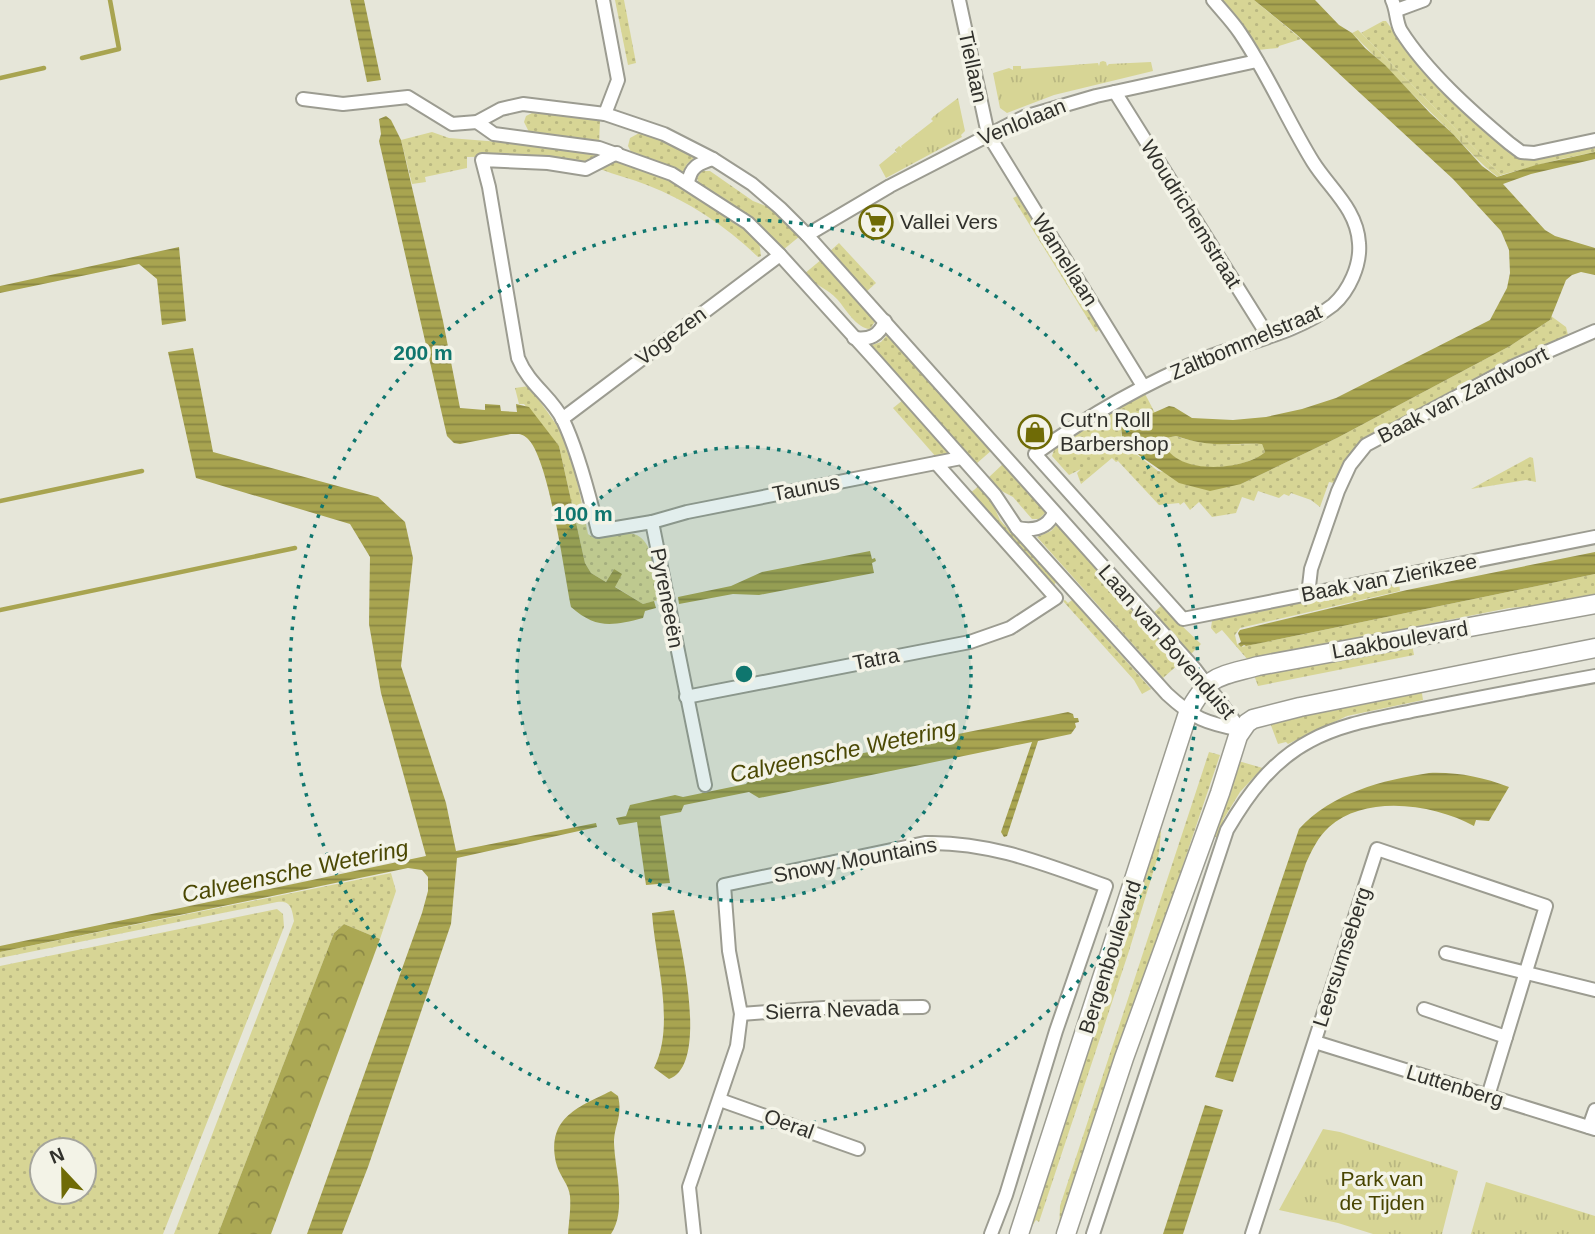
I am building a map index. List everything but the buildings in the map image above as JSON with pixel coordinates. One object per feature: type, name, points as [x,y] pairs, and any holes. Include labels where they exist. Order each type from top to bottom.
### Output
[{"type":"main road","name":"Laakboulevard","points":[[1207,684],[1218,677],[1258,666],[1595,604]]},
{"type":"main road","points":[[1066,1234],[1124,1058],[1241,730],[1253,719],[1300,707],[1595,648]]},
{"type":"main road","name":"Bergenboulevard","points":[[1019,1234],[1188,713],[1207,684]]},
{"type":"street","points":[[603,0],[618,80],[605,114]]},
{"type":"street","name":"Tiellaan","points":[[959,0],[988,134]]},
{"type":"street","name":"Zaltbommelstraat","points":[[1035,454],[1072,428],[1143,386],[1311,318],[1334,304],[1349,286],[1360,246],[1357,225],[1348,208],[1314,164],[1239,32],[1213,0]]},
{"type":"street","points":[[1424,0],[1395,5],[1399,29],[1431,69],[1489,126],[1521,152],[1534,153],[1595,140]]},
{"type":"street","name":"Venlolaan","points":[[807,235],[890,186],[1024,117],[1060,105],[1257,61]]},
{"type":"street","name":"Woudrichemstraat","points":[[1115,92],[1268,336]]},
{"type":"street","name":"Laan van Bovenduist","points":[[303,99],[343,104],[408,97],[452,124],[477,122],[501,109],[523,104],[605,114],[664,134],[713,159],[752,184],[807,235],[885,321],[1207,684],[1241,730]]},
{"type":"street","name":"Laan van Bovenduist","points":[[477,122],[494,134],[562,142],[617,153],[672,174],[748,223],[780,255],[995,495],[1017,528],[1160,686],[1188,713],[1211,724],[1241,730]]},
{"type":"street","name":"Wamellaan","points":[[988,134],[1143,386]]},
{"type":"street","name":"Pyreneeën","points":[[617,153],[586,169],[548,163],[482,160],[518,358],[525,374],[562,419],[589,495],[598,531],[652,522],[705,785]]},
{"type":"street","points":[[688,183],[694,167],[713,159]]},
{"type":"street","name":"Vogezen","points":[[562,419],[780,255]]},
{"type":"street","points":[[854,338],[875,336],[885,321]]},
{"type":"street","name":"Baak van Zandvoort","points":[[1308,595],[1311,569],[1338,491],[1350,464],[1366,445],[1514,366],[1595,331]]},
{"type":"street","name":"Laan van Bovenduist","points":[[1035,454],[1183,619]]},
{"type":"street","name":"Taunus","points":[[652,522],[687,512],[961,458]]},
{"type":"street","name":"Tatra","points":[[686,697],[970,642],[1025,620],[1056,598],[936,463]]},
{"type":"street","points":[[1017,528],[1027,530],[1042,527],[1051,520],[1054,513]]},
{"type":"street","name":"Baak van Zierikzee","points":[[1183,619],[1595,537]]},
{"type":"street","points":[[1093,1234],[1227,830],[1261,779],[1284,758],[1309,741],[1349,725],[1595,676]]},
{"type":"street","name":"Snowy Mountains","points":[[741,1014],[729,951],[724,885],[925,843],[951,842],[1007,852],[1106,886]]},
{"type":"street","name":"Leersumseberg","points":[[1252,1234],[1377,849],[1546,906],[1526,972]]},
{"type":"street","name":"Bergenboulevard","points":[[991,1234],[1106,886]]},
{"type":"street","points":[[1446,953],[1595,990]]},
{"type":"street","points":[[1488,1096],[1526,972]]},
{"type":"street","name":"Sierra Nevada","points":[[741,1014],[824,1008],[923,1007]]},
{"type":"street","points":[[1424,1009],[1506,1037]]},
{"type":"street","points":[[694,1234],[689,1187],[737,1046],[741,1014]]},
{"type":"street","name":"Luttenberg","points":[[1315,1042],[1592,1128]]},
{"type":"street","name":"Oeral","points":[[720,1100],[858,1149]]},
{"type":"street","points":[[1592,1128],[1595,1110]]},
{"type":"green space","points":[[615,0],[624,0],[636,63],[628,65]]},
{"type":"green space","points":[[1221,0],[1254,0],[1301,39],[1278,48],[1258,50]]},
{"type":"green space","points":[[1386,21],[1407,49],[1518,157],[1527,160],[1595,146],[1595,152],[1501,175],[1361,33]]},
{"type":"green space","points":[[1358,30],[1501,175],[1498,177],[1479,161],[1352,33]]},
{"type":"green space","points":[[1103,61],[1107,66],[1151,62],[1153,71],[1054,95],[1007,113],[1000,108],[993,73],[1009,68],[1013,70],[1013,66],[1021,66],[1021,69],[1098,63],[1099,66]]},
{"type":"green space","points":[[958,98],[965,131],[962,137],[886,178],[879,165],[897,153],[895,150],[899,146],[902,148],[901,146],[933,121],[931,119],[934,116]]},
{"type":"green space","points":[[532,113],[600,120],[599,144],[529,132],[524,122],[526,116]]},
{"type":"green space","points":[[432,132],[449,138],[539,145],[600,154],[586,163],[533,156],[467,157],[467,168],[425,177],[426,182],[412,184],[401,140]]},
{"type":"green space","points":[[641,132],[696,156],[687,164],[682,174],[632,154],[628,146],[630,138]]},
{"type":"green space","points":[[616,160],[673,180],[741,224],[759,241],[761,256],[758,257],[720,225],[692,207],[647,185],[600,169]]},
{"type":"green space","points":[[702,171],[710,171],[753,201],[771,208],[800,236],[783,250],[740,211],[699,184],[697,178]]},
{"type":"green space","points":[[1017,196],[1100,329],[1096,332],[1013,198]]},
{"type":"green space","points":[[839,243],[876,283],[865,293],[829,252]]},
{"type":"green space","points":[[822,259],[876,320],[870,329],[860,326],[833,295],[804,274]]},
{"type":"green space","points":[[1551,316],[1566,327],[1568,335],[1475,379],[1374,433],[1347,459],[1334,483],[1329,482],[1320,507],[1311,500],[1291,493],[1279,498],[1258,491],[1254,501],[1242,497],[1236,513],[1212,517],[1199,502],[1190,510],[1184,502],[1180,505],[1159,505],[1118,461],[1112,458],[1081,484],[1077,473],[1081,469],[1069,475],[1052,456],[1058,447],[1056,443],[1143,390],[1155,413],[1121,427],[1122,440],[1117,443],[1118,446],[1123,444],[1158,471],[1241,484],[1337,438],[1510,346],[1550,320]]},
{"type":"green space","points":[[888,334],[992,450],[976,464],[869,346],[881,342]]},
{"type":"green space","points":[[529,386],[571,450],[588,534],[594,538],[628,533],[637,535],[644,541],[655,570],[659,600],[643,604],[614,586],[614,569],[606,582],[591,573],[585,563],[559,446],[524,404],[519,404],[515,388]]},
{"type":"green space","points":[[903,400],[950,454],[937,458],[893,408]]},
{"type":"green space","points":[[1176,436],[1208,443],[1262,444],[1265,452],[1242,463],[1194,466],[1170,453],[1164,442],[1166,438]]},
{"type":"green space","points":[[1530,457],[1533,458],[1536,482],[1526,480],[1471,489]]},
{"type":"green space","points":[[1004,463],[1044,508],[1045,513],[1039,519],[1032,519],[1013,497],[994,487],[987,479]]},
{"type":"green space","points":[[980,485],[990,498],[1000,520],[1056,582],[1053,587],[969,494]]},
{"type":"green space","points":[[1058,523],[1181,662],[1163,678],[1037,537],[1051,531]]},
{"type":"green space","points":[[1595,574],[1595,596],[1566,603],[1509,608],[1248,660],[1222,630],[1216,634],[1211,628],[1212,621],[1221,618],[1399,582],[1400,591],[1240,628],[1235,635],[1237,644],[1241,647]]},
{"type":"green space","points":[[1072,600],[1151,689],[1142,694],[1134,680],[1063,601],[1068,603]]},
{"type":"green space","points":[[1161,606],[1201,644],[1190,655],[1151,615]]},
{"type":"green space","points":[[1412,644],[1414,655],[1258,686],[1254,675]]},
{"type":"green space","points":[[1421,687],[1423,700],[1347,716],[1288,744],[1278,744],[1269,720]]},
{"type":"green space","points":[[1209,752],[1220,755],[1059,1234],[1060,1206]]},
{"type":"green space","points":[[1235,760],[1266,769],[1258,779],[1254,777],[1240,792],[1223,820],[1226,822],[1220,839],[1211,835]]},
{"type":"green space","points":[[1159,830],[1159,853],[1129,951],[1039,1222],[1036,1220],[1027,1234]]},
{"type":"green space","points":[[391,873],[396,891],[380,939],[344,924],[334,933],[218,1234],[174,1234],[294,921],[290,906],[285,902],[277,902],[0,958],[0,952]]},
{"type":"green space","points":[[277,909],[283,914],[284,927],[163,1234],[0,1234],[0,966]]},
{"type":"green space","points":[[344,924],[380,939],[271,1234],[218,1234],[334,933]]},
{"type":"green space","name":"Park van de Tijden","points":[[1323,1129],[1340,1132],[1458,1171],[1442,1234],[1373,1234],[1279,1210]]},
{"type":"green space","name":"Park van de Tijden","points":[[1486,1182],[1595,1216],[1595,1234],[1471,1234]]},
{"type":"shaded area","points":[[350,0],[364,0],[381,80],[367,82]]},
{"type":"shaded area","points":[[1254,0],[1315,0],[1385,65],[1482,166],[1497,177],[1595,152],[1595,159],[1531,174],[1503,184],[1545,230],[1555,236],[1595,248],[1595,275],[1581,272],[1566,280],[1550,320],[1510,346],[1337,438],[1241,484],[1210,491],[1179,483],[1123,444],[1121,427],[1169,406],[1192,418],[1233,420],[1266,417],[1336,398],[1490,320],[1507,288],[1510,273],[1509,250],[1501,231],[1453,179],[1296,34]],"holes":[[[1176,436],[1219,444],[1262,444],[1265,452],[1242,463],[1226,466],[1195,465],[1181,461],[1170,453],[1164,442],[1166,438]]]},
{"type":"shaded area","points":[[386,116],[391,120],[401,140],[443,321],[460,408],[485,410],[485,404],[500,405],[501,411],[517,412],[516,404],[529,407],[559,446],[585,563],[591,573],[606,582],[614,569],[622,574],[615,587],[643,604],[654,601],[656,608],[645,611],[643,618],[605,624],[588,619],[571,607],[549,491],[535,449],[527,438],[511,434],[460,444],[454,443],[447,436],[379,141],[379,119]]},
{"type":"shaded area","points":[[179,247],[186,321],[162,325],[157,279],[139,264],[0,293],[0,286]]},
{"type":"shaded area","points":[[193,348],[213,452],[378,497],[405,522],[413,558],[401,666],[446,803],[456,851],[596,823],[597,827],[457,858],[451,924],[368,1167],[342,1234],[307,1234],[422,913],[428,891],[428,877],[422,870],[408,868],[0,952],[0,946],[426,856],[381,693],[369,624],[370,557],[350,524],[196,478],[168,352]]},
{"type":"shaded area","points":[[870,551],[872,559],[875,558],[876,561],[872,563],[874,573],[759,595],[733,594],[679,604],[678,597],[731,586],[762,572]]},
{"type":"shaded area","points":[[1595,552],[1595,574],[1241,647],[1238,644],[1241,642],[1238,633],[1240,630],[1407,590]]},
{"type":"shaded area","points":[[1068,712],[1078,718],[1079,722],[1075,723],[1076,727],[1071,734],[1038,741],[1007,836],[1004,837],[1001,832],[1032,742],[759,798],[749,792],[684,805],[681,812],[660,816],[670,883],[646,885],[637,822],[619,825],[616,818],[626,816],[630,805],[746,784],[754,775]]},
{"type":"shaded area","points":[[1429,773],[1470,776],[1509,787],[1489,821],[1476,820],[1474,826],[1440,812],[1381,806],[1344,817],[1329,827],[1318,839],[1306,863],[1233,1082],[1215,1077],[1299,829],[1342,797],[1376,784]]},
{"type":"shaded area","points":[[674,910],[686,974],[690,1028],[688,1051],[681,1069],[669,1079],[654,1068],[660,1051],[664,1012],[652,913]]},
{"type":"shaded area","points":[[611,1091],[618,1096],[619,1103],[614,1143],[619,1190],[616,1225],[611,1234],[568,1234],[570,1196],[557,1166],[555,1137],[566,1117],[586,1103]]},
{"type":"shaded area","points":[[1205,1105],[1223,1110],[1183,1234],[1163,1234]]},
{"type":"waterway","points":[[82,58],[119,49],[110,0]]},
{"type":"waterway","points":[[0,78],[44,68]]},
{"type":"waterway","points":[[0,501],[142,471]]},
{"type":"waterway","points":[[0,610],[295,548]]},
{"type":"place","name":"Vallei Vers","points":[[876,222]]},
{"type":"place","name":"Cut'n Roll Barbershop","points":[[1035,432]]},
{"type":"water label","name":"Calveensche Wetering","points":[[843,751]]},
{"type":"water label","name":"Calveensche Wetering","points":[[295,871]]}]
